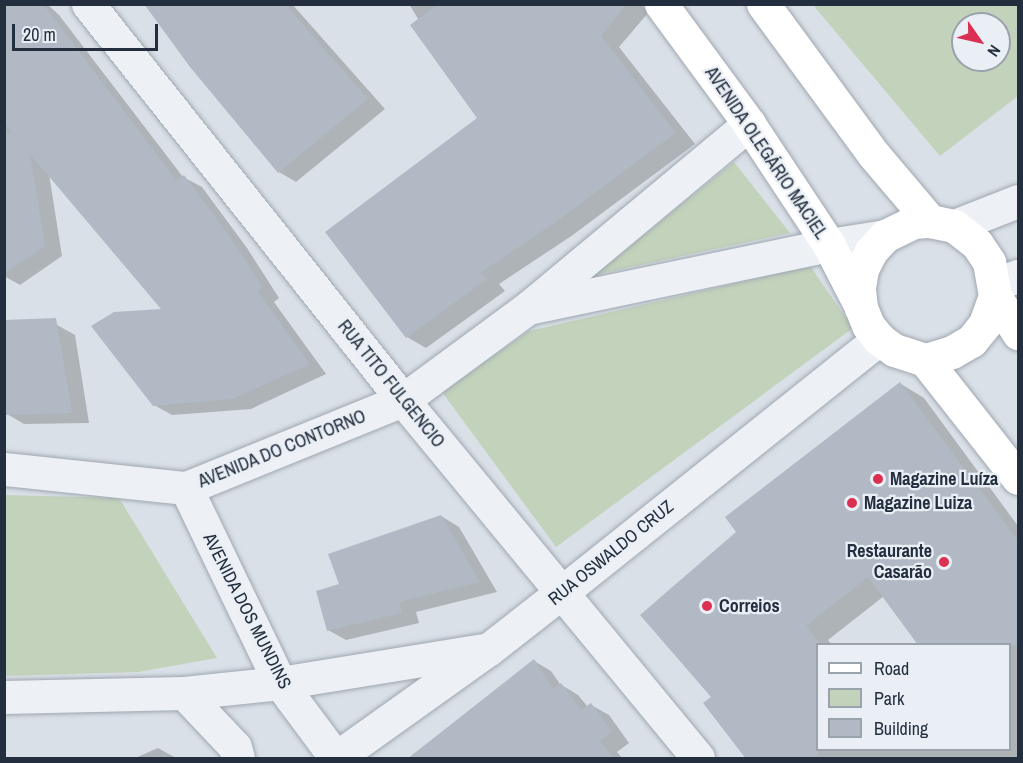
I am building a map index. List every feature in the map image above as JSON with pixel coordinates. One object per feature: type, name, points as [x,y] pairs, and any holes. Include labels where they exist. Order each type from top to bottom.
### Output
[{"type":"main road","name":"AVENIDA OLEGÁRIO MACIEL","points":[[661,4],[750,124],[829,245],[861,308]]},
{"type":"main road","points":[[763,4],[874,155],[942,224],[977,244],[1003,286],[1018,333]]},
{"type":"main road","points":[[942,224],[914,222],[885,236],[871,251],[862,268],[859,288],[861,308],[868,325],[879,339],[894,350],[925,360],[1018,478]]},
{"type":"main road","points":[[925,360],[952,352],[971,341],[985,324],[1003,286]]},
{"type":"street","name":"RUA TITO FULGENCIO","points":[[88,4],[403,400],[698,759]]},
{"type":"street","name":"AVENIDA DO CONTORNO","points":[[4,469],[186,488],[403,400],[528,308],[750,124]]},
{"type":"street","points":[[942,224],[1018,201]]},
{"type":"street","name":"AVENIDA DO CONTORNO","points":[[528,308],[829,245],[885,236]]},
{"type":"street","name":"RUA OSWALDO CRUZ","points":[[336,759],[489,649],[879,339]]},
{"type":"street","name":"AVENIDA DOS MUNDINS","points":[[186,488],[280,683],[336,759]]},
{"type":"street","points":[[4,697],[184,693],[280,683],[489,649]]},
{"type":"street","points":[[184,693],[235,747],[238,759]]},
{"type":"green space","points":[[813,5],[1018,5],[1018,96],[940,156]]},
{"type":"green space","points":[[734,162],[790,233],[594,275]]},
{"type":"green space","points":[[810,266],[853,328],[556,547],[442,392],[529,331]]},
{"type":"green space","points":[[5,495],[119,498],[217,658],[138,672],[5,676]]},
{"type":"building","points":[[4,4],[43,4],[176,180],[184,175],[230,237],[263,288],[257,291],[310,364],[232,399],[153,406],[91,326],[114,312],[161,309],[30,154],[45,246],[4,274],[4,133],[12,133],[4,123]]},
{"type":"building","points":[[144,4],[285,4],[368,99],[278,173],[190,67]]},
{"type":"building","points":[[438,4],[627,4],[601,36],[676,133],[550,226],[480,273],[487,279],[406,338],[325,232],[477,118],[410,25]]},
{"type":"building","points":[[56,318],[72,413],[5,415],[4,320]]},
{"type":"building","points":[[900,382],[1018,541],[1018,645],[1011,645],[1011,643],[917,643],[868,577],[806,626],[818,641],[816,643],[816,751],[818,751],[818,759],[746,759],[703,703],[711,697],[640,615],[736,532],[725,517]]},
{"type":"building","points":[[441,515],[480,582],[399,602],[402,613],[327,631],[316,591],[339,584],[328,554]]},
{"type":"building","points":[[534,659],[553,689],[561,683],[581,710],[591,703],[612,732],[600,741],[614,759],[407,759]]},
{"type":"place","name":"Magazine Luíza","points":[[878,479]]},
{"type":"place","name":"Magazine Luiza","points":[[852,503]]},
{"type":"place","name":"Restaurante Casarão","points":[[944,562]]},
{"type":"place","name":"Correios","points":[[707,606]]}]
